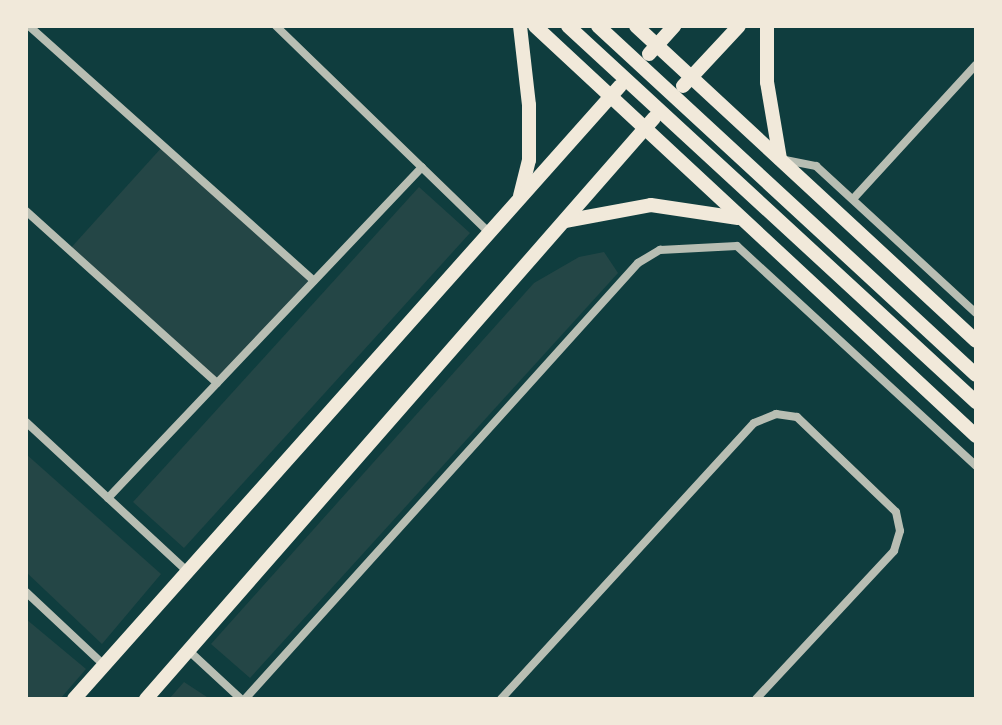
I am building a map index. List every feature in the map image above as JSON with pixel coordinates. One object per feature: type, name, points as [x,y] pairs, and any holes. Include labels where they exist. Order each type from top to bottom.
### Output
[{"type":"main road","points":[[535,26],[608,99],[976,436]]},
{"type":"main road","points":[[568,26],[976,402]]},
{"type":"main road","points":[[598,26],[976,375]]},
{"type":"main road","points":[[636,26],[653,49],[687,81],[780,159],[976,341]]},
{"type":"main road","points":[[653,49],[674,26]]},
{"type":"main road","points":[[687,81],[739,26]]},
{"type":"main road","points":[[767,26],[767,82],[780,159]]},
{"type":"main road","points":[[518,28],[529,147],[519,199]]},
{"type":"main road","points":[[74,699],[620,86]]},
{"type":"main road","points":[[146,699],[654,118]]},
{"type":"main road","points":[[565,221],[651,205],[740,218]]},
{"type":"street","points":[[29,26],[314,281]]},
{"type":"street","points":[[276,26],[491,234]]},
{"type":"street","points":[[853,199],[976,65]]},
{"type":"street","points":[[780,159],[816,166],[976,313]]},
{"type":"street","points":[[108,498],[422,167]]},
{"type":"street","points":[[26,211],[217,383]]},
{"type":"street","points":[[188,650],[243,699],[638,263],[660,250],[737,246],[976,466]]},
{"type":"street","points":[[501,699],[754,423],[776,414],[797,417],[896,512],[900,531],[894,551],[756,699]]},
{"type":"street","points":[[26,422],[186,570]]},
{"type":"street","points":[[26,592],[104,665]]},
{"type":"shaded area","points":[[163,146],[314,281],[217,383],[69,250]]},
{"type":"shaded area","points":[[419,187],[470,233],[184,548],[133,502]]},
{"type":"shaded area","points":[[604,252],[618,273],[250,678],[211,644],[534,283],[579,257]]},
{"type":"shaded area","points":[[26,454],[161,574],[102,644],[26,572]]},
{"type":"shaded area","points":[[26,619],[86,669],[60,699],[26,699]]},
{"type":"shaded area","points":[[184,682],[210,699],[169,699]]}]
